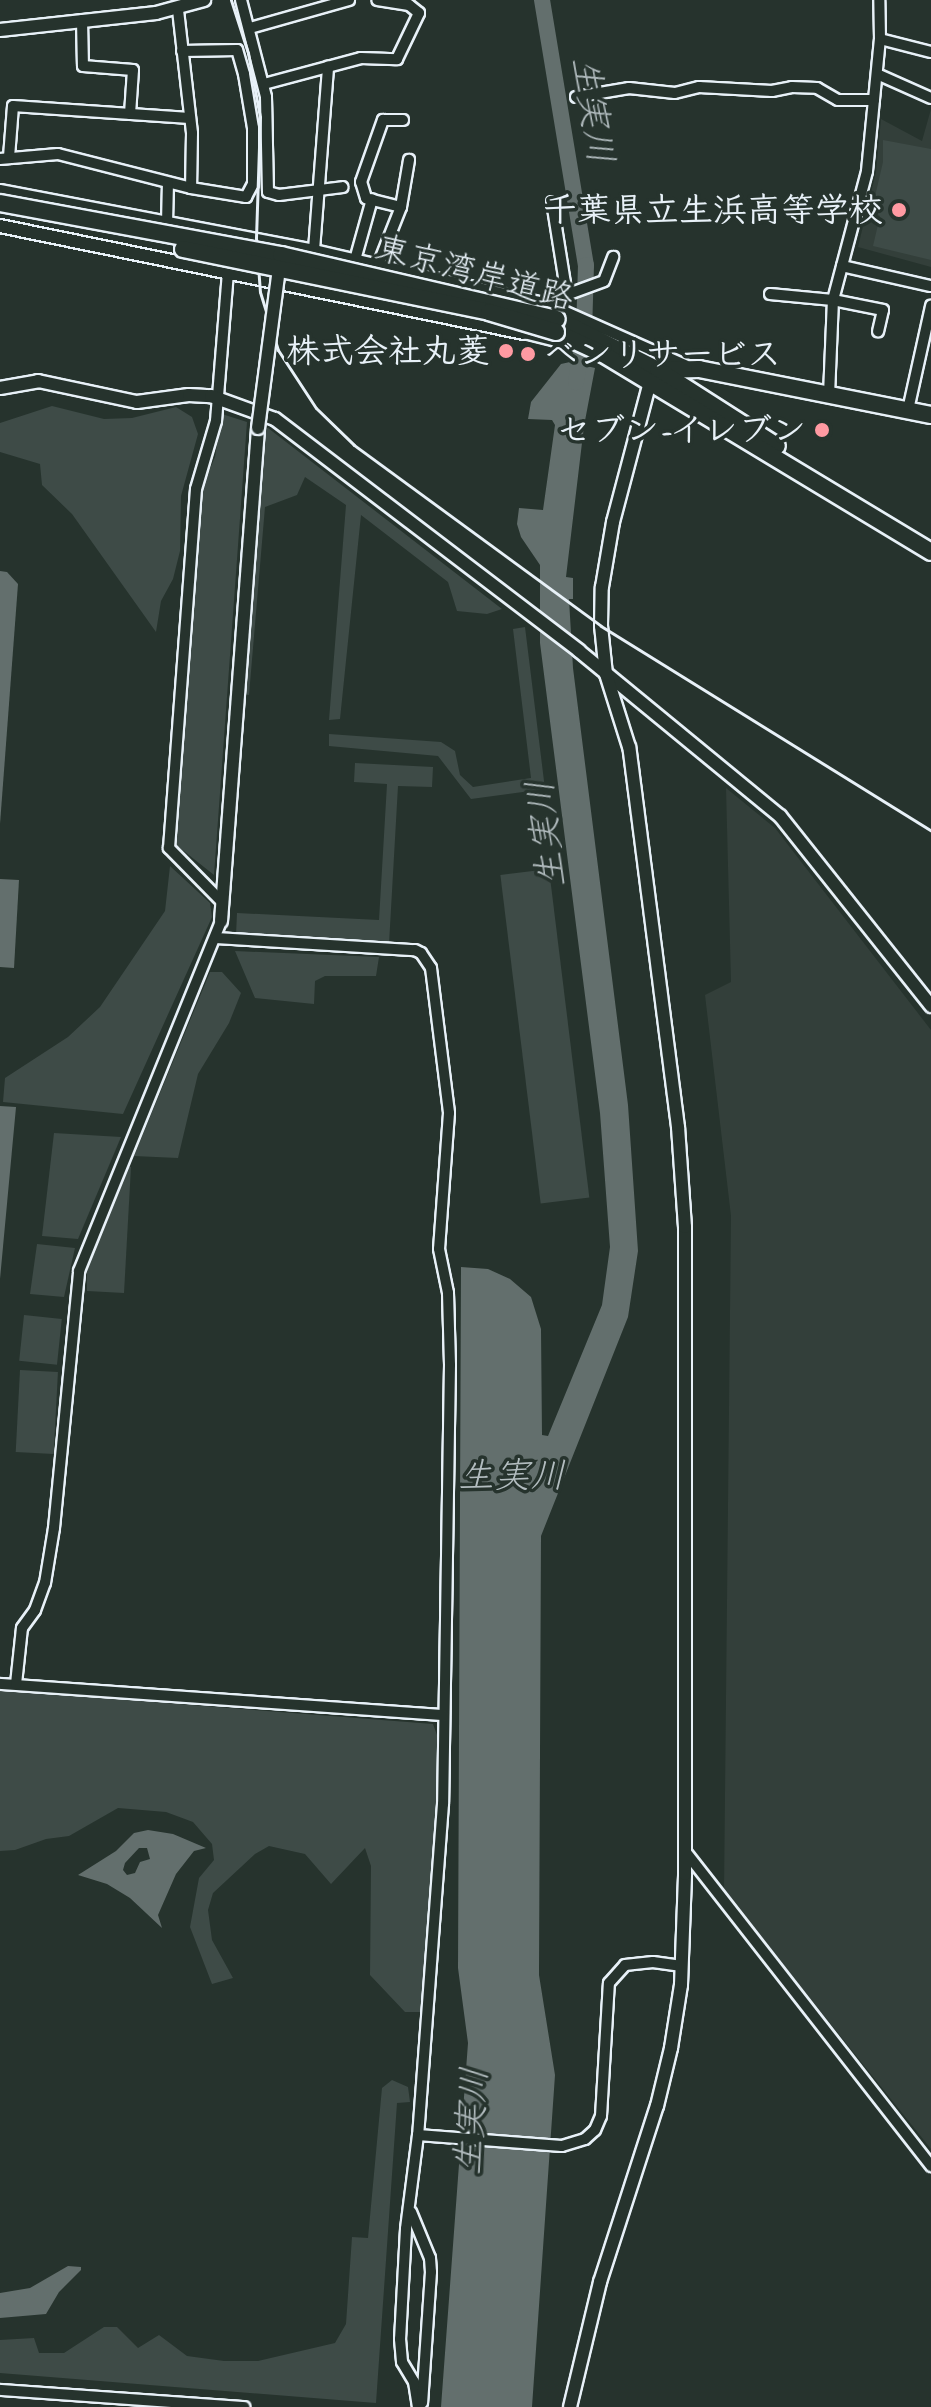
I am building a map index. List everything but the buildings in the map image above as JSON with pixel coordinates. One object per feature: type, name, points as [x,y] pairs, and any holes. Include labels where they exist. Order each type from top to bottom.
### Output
[{"type":"main road","name":"東京湾岸道路","points":[[0,203],[541,314],[608,344],[931,552]]},
{"type":"main road","name":"東京湾岸道路","points":[[0,213],[280,261],[489,312],[572,339],[608,344]]},
{"type":"main road","points":[[654,376],[699,369],[931,415]]},
{"type":"main road","name":"東京湾岸道路","points":[[654,376],[931,540]]},
{"type":"street","points":[[0,30],[178,10],[204,0]]},
{"type":"street","points":[[241,0],[264,84],[268,192],[279,195],[343,187]]},
{"type":"street","points":[[250,28],[349,0]]},
{"type":"street","points":[[264,84],[361,58],[391,61],[400,56],[419,13],[409,5],[377,0]]},
{"type":"street","points":[[829,395],[833,300],[867,171],[880,39],[879,0]]},
{"type":"street","points":[[178,10],[193,152],[191,188]]},
{"type":"street","points":[[82,20],[83,66],[133,70],[130,114]]},
{"type":"street","points":[[880,39],[931,52]]},
{"type":"street","points":[[182,51],[237,50],[253,128],[253,184],[249,195],[232,197],[58,154],[5,158],[13,106],[190,118]]},
{"type":"street","points":[[314,250],[328,67]]},
{"type":"street","points":[[877,74],[931,98]]},
{"type":"street","points":[[576,97],[629,88],[675,93],[699,87],[772,91],[792,87],[817,88],[838,100],[850,102],[874,100]]},
{"type":"street","points":[[401,207],[362,193],[361,182],[383,120],[403,120]]},
{"type":"street","points":[[378,265],[401,207],[409,160]]},
{"type":"street","points":[[167,223],[168,183]]},
{"type":"street","points":[[0,190],[314,250],[566,311],[608,344],[649,352],[699,369]]},
{"type":"street","points":[[355,260],[372,199]]},
{"type":"street","points":[[552,202],[566,311]]},
{"type":"street","points":[[0,226],[555,341],[572,339]]},
{"type":"street","points":[[566,295],[604,281],[613,257]]},
{"type":"street","points":[[16,1684],[22,1628],[35,1610],[45,1583],[54,1528],[79,1271],[221,921],[258,428],[280,261]]},
{"type":"street","points":[[842,266],[931,286]]},
{"type":"street","points":[[222,902],[169,848],[196,489],[210,450],[228,271]]},
{"type":"street","points":[[770,294],[833,300],[883,310],[878,331]]},
{"type":"street","points":[[908,410],[931,306]]},
{"type":"street","points":[[570,2407],[600,2282],[657,2106],[671,2048],[682,1966],[685,1851],[685,1227],[678,1127],[629,747],[606,674],[602,587],[613,522],[654,376]]},
{"type":"street","points":[[0,388],[38,381],[122,401],[189,395],[217,398],[275,419],[579,651],[780,816],[931,1006]]},
{"type":"street","points":[[216,938],[415,950],[421,953],[431,968],[449,1113],[439,1249],[448,1293],[450,1365],[443,1804],[418,2135],[406,2229],[400,2351],[414,2382],[420,2407]]},
{"type":"street","points":[[0,1684],[444,1715]]},
{"type":"street","points":[[685,1851],[931,2166]]},
{"type":"street","points":[[418,2135],[553,2146],[585,2139],[595,2130],[601,2116],[606,1994],[615,1974],[625,1965],[638,1963],[682,1966]]},
{"type":"street","points":[[410,2210],[430,2258],[431,2272],[420,2407]]},
{"type":"street","points":[[0,2390],[244,2407]]},
{"type":"shaded area","name":"千葉県立生浜高等学校","points":[[931,109],[931,267],[858,247],[876,172],[881,119],[922,141]]},
{"type":"shaded area","name":"千葉県立生浜高等学校","points":[[883,140],[931,149],[931,260],[873,246],[880,216],[872,209],[883,162]]},
{"type":"shaded area","points":[[52,406],[104,419],[132,418],[176,407],[192,417],[198,434],[181,496],[180,551],[173,579],[161,601],[156,632],[72,514],[42,485],[40,464],[0,452],[0,423]]},
{"type":"shaded area","points":[[222,414],[247,422],[214,875],[175,844],[203,485],[215,457]]},
{"type":"shaded area","points":[[262,428],[268,428],[502,609],[487,614],[457,611],[448,582],[361,515],[340,719],[329,720],[346,505],[305,477],[297,495],[265,507],[249,695],[242,694]]},
{"type":"shaded area","points":[[525,627],[545,789],[471,799],[438,756],[329,746],[329,734],[441,742],[455,751],[460,775],[473,787],[531,778],[513,629]]},
{"type":"shaded area","points":[[355,763],[433,767],[432,787],[398,786],[389,944],[236,935],[237,913],[379,920],[387,784],[354,782]]},
{"type":"shaded area","points":[[726,788],[775,828],[931,1030],[931,2149],[724,1891],[731,1216],[705,995],[731,982]]},
{"type":"shaded area","points":[[170,866],[210,903],[212,917],[123,1114],[3,1102],[5,1078],[68,1037],[100,1007],[165,911]]},
{"type":"shaded area","points":[[549,869],[589,1198],[541,1204],[500,875]]},
{"type":"shaded area","points":[[235,951],[379,957],[376,976],[325,976],[315,981],[314,1004],[255,998]]},
{"type":"shaded area","points":[[210,972],[222,972],[241,993],[229,1023],[198,1074],[178,1158],[134,1156]]},
{"type":"shaded area","points":[[54,1133],[121,1137],[78,1239],[42,1236]]},
{"type":"shaded area","points":[[123,1167],[131,1167],[124,1293],[87,1291],[87,1262]]},
{"type":"shaded area","points":[[37,1244],[75,1248],[64,1297],[30,1294]]},
{"type":"shaded area","points":[[24,1315],[62,1319],[57,1365],[19,1361]]},
{"type":"shaded area","points":[[20,1370],[58,1372],[54,1454],[16,1452]]},
{"type":"shaded area","points":[[0,1690],[433,1724],[437,1735],[438,1805],[420,2012],[405,2012],[370,1975],[371,1866],[365,1848],[331,1884],[305,1854],[269,1846],[255,1854],[213,1893],[208,1910],[212,1940],[233,1978],[212,1984],[190,1927],[199,1878],[214,1860],[212,1844],[193,1822],[166,1812],[118,1808],[69,1836],[0,1851]]},
{"type":"shaded area","points":[[392,2080],[408,2087],[410,2102],[397,2103],[376,2403],[0,2373],[0,2340],[34,2338],[39,2353],[64,2353],[104,2327],[117,2327],[138,2348],[159,2335],[187,2356],[224,2361],[258,2361],[335,2343],[346,2324],[352,2237],[368,2238],[382,2088]]},
{"type":"water","name":"生実川","points":[[570,362],[595,368],[584,426],[566,577],[573,578],[573,599],[569,599],[573,668],[628,1105],[638,1251],[628,1317],[541,1536],[539,1975],[555,2075],[532,2407],[441,2407],[468,2043],[458,1968],[461,1267],[488,1269],[510,1279],[531,1297],[541,1329],[542,1435],[548,1436],[602,1305],[610,1247],[600,1113],[540,643],[540,565],[521,537],[517,524],[519,508],[543,510],[555,425],[552,420],[528,419],[531,402],[561,364]]},
{"type":"water","points":[[0,571],[7,572],[18,584],[0,824]]},
{"type":"water","points":[[0,879],[19,880],[14,968],[0,967]]},
{"type":"water","points":[[0,1106],[16,1107],[0,1279]]},
{"type":"water","points":[[148,1830],[173,1834],[206,1848],[194,1851],[176,1874],[158,1915],[162,1928],[130,1898],[107,1884],[78,1875],[116,1851],[134,1833]],"holes":[[[139,1848],[147,1848],[150,1859],[140,1862],[135,1873],[127,1875],[123,1870],[125,1863]]]},
{"type":"water","points":[[68,2266],[81,2267],[81,2270],[59,2292],[46,2314],[0,2318],[0,2293],[30,2288]]},
{"type":"waterway","name":"生実川","points":[[542,0],[586,265],[584,334],[576,382]]},
{"type":"railway","points":[[231,0],[248,53],[260,117],[256,238],[260,292],[278,350],[316,408],[354,445],[601,626],[931,831]]},
{"type":"place","name":"千葉県立生浜高等学校","points":[[899,210]]},
{"type":"place","name":"株式会社丸菱","points":[[506,351]]},
{"type":"place","name":"ベンリサービス","points":[[528,354]]},
{"type":"place","name":"セブン-イレブン","points":[[822,430]]}]
